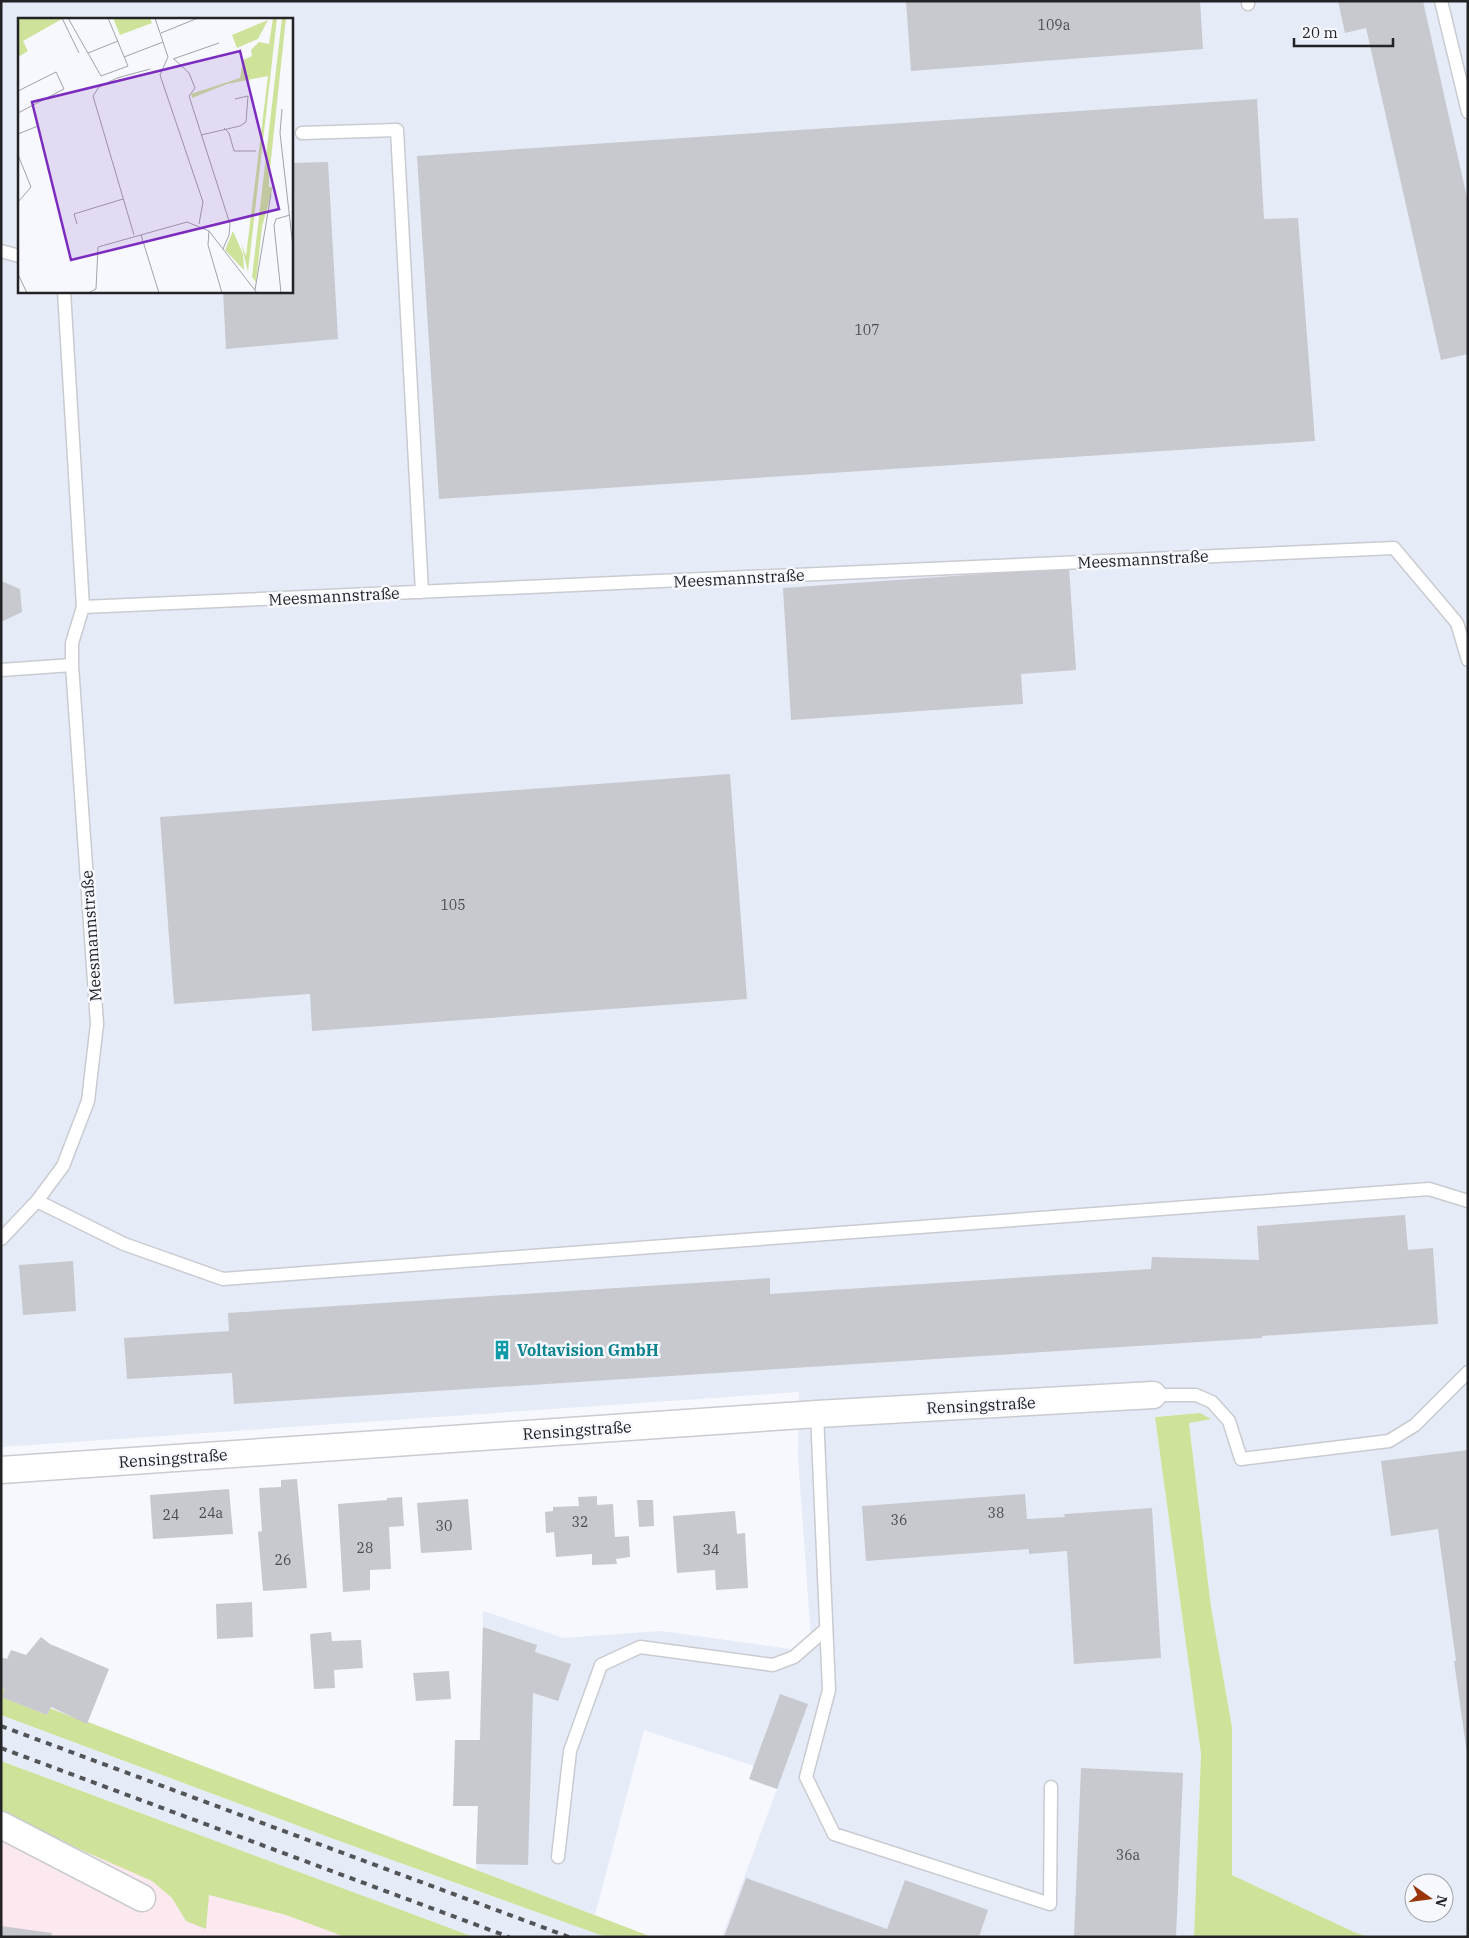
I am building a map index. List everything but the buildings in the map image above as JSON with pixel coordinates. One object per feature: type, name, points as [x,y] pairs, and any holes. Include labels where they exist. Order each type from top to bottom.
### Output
[{"type":"street","name":"Rensingstraße","points":[[1,1470],[817,1414],[1153,1395]]},
{"type":"street","points":[[1,1825],[142,1898]]},
{"type":"lane","points":[[1442,1],[1468,112]]},
{"type":"lane","points":[[302,133],[396,130],[422,592]]},
{"type":"lane","points":[[1,251],[18,256]]},
{"type":"lane","name":"Meesmannstraße","points":[[1,1239],[37,1201],[63,1166],[88,1101],[97,1024],[72,665],[72,642],[83,608],[64,292]]},
{"type":"lane","name":"Meesmannstraße","points":[[83,608],[1394,548],[1457,623],[1468,660]]},
{"type":"lane","points":[[1,670],[72,665]]},
{"type":"lane","points":[[37,1201],[124,1244],[223,1279],[1429,1189],[1468,1201]]},
{"type":"lane","points":[[1153,1395],[1196,1395],[1212,1402],[1229,1421],[1242,1458],[1389,1441],[1416,1425],[1468,1372]]},
{"type":"lane","points":[[817,1414],[829,1690],[806,1777],[834,1834],[1050,1904],[1051,1787]]},
{"type":"lane","points":[[558,1857],[570,1751],[601,1664],[640,1647],[773,1665],[794,1658],[826,1629]]},
{"type":"shaded area","points":[[1,1],[1468,1],[1468,1937],[1368,1937],[1232,1875],[1232,1727],[1211,1607],[1189,1423],[1200,1413],[1155,1417],[1201,1754],[1194,1937],[722,1937],[777,1789],[749,1779],[754,1766],[644,1730],[595,1915],[476,1870],[483,1611],[563,1638],[661,1631],[812,1652],[798,1457],[799,1392],[1,1447]]},
{"type":"shaded area","points":[[1,1715],[331,1838],[606,1937],[474,1937],[1,1761]]},
{"type":"shaded area","points":[[1,1804],[152,1881],[172,1898],[186,1921],[206,1928],[208,1895],[286,1915],[345,1937],[1,1937]]},
{"type":"green space","points":[[1200,1413],[1211,1419],[1189,1423],[1211,1607],[1232,1727],[1232,1875],[1368,1937],[1194,1937],[1201,1754],[1155,1417]]},
{"type":"green space","points":[[1,1688],[5,1689],[2,1697],[47,1715],[50,1708],[652,1937],[606,1937],[331,1838],[1,1715]]},
{"type":"green space","points":[[1,1761],[474,1937],[345,1937],[286,1915],[209,1895],[206,1929],[186,1921],[172,1898],[152,1881],[54,1838],[1,1812]]},
{"type":"railway","points":[[1,1726],[569,1937]]},
{"type":"railway","points":[[1,1748],[509,1937]]},
{"type":"place","name":"Voltavision GmbH","points":[[502,1350]]}]
